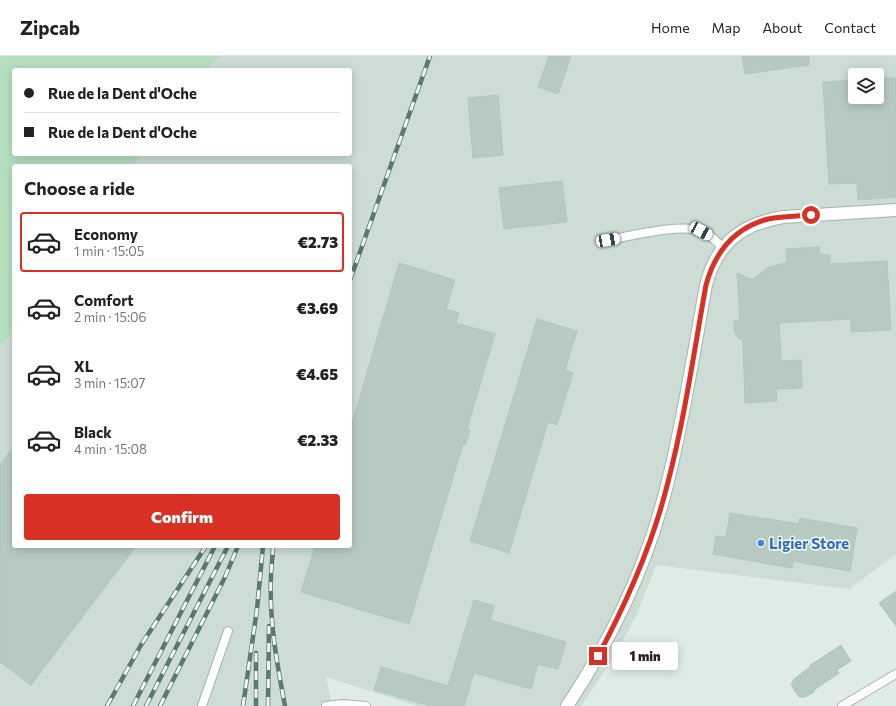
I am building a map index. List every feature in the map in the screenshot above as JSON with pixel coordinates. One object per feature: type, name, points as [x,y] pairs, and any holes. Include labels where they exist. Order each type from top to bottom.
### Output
[{"type":"street","points":[[567,706],[598,656],[616,623],[632,589],[651,540],[668,482],[706,285],[715,259],[732,238],[756,223],[769,219],[896,210]]},
{"type":"lane","points":[[608,240],[685,228],[701,231],[712,237],[723,248]]},
{"type":"lane","points":[[202,706],[228,631]]},
{"type":"lane","points":[[842,706],[896,674]]},
{"type":"lane","points":[[326,706],[343,704],[366,706]]},
{"type":"shaded area","points":[[221,56],[896,56],[896,554],[849,589],[656,565],[637,614],[612,660],[581,706],[417,706],[326,677],[332,706],[0,706],[0,346],[12,332],[12,548],[352,548],[352,164],[135,164],[141,156],[352,156],[352,68],[208,68]]},
{"type":"green space","points":[[0,56],[221,56],[208,68],[12,68],[12,156],[141,156],[135,164],[12,164],[12,332],[0,346]]},
{"type":"building","points":[[549,56],[571,56],[558,94],[538,87]]},
{"type":"building","points":[[742,56],[809,56],[809,65],[745,74]]},
{"type":"building","points":[[896,78],[896,197],[858,200],[857,183],[829,184],[823,82],[848,80],[848,104],[884,104],[884,79]]},
{"type":"building","points":[[498,95],[503,155],[473,158],[468,98]]},
{"type":"building","points":[[562,181],[567,222],[504,229],[499,188]]},
{"type":"building","points":[[819,247],[820,255],[830,255],[830,264],[887,261],[891,330],[851,332],[851,319],[779,323],[781,361],[801,360],[802,388],[776,389],[777,401],[745,403],[743,340],[737,337],[734,330],[734,321],[740,321],[737,273],[752,280],[767,268],[787,262],[786,249]]},
{"type":"building","points":[[399,263],[455,280],[446,309],[459,313],[456,323],[495,334],[467,429],[470,430],[465,445],[463,444],[409,624],[301,592],[314,548],[352,548],[352,424]]},
{"type":"building","points":[[537,319],[577,331],[565,370],[573,373],[557,425],[548,422],[509,553],[470,541]]},
{"type":"building","points":[[12,449],[12,548],[134,548],[31,685],[0,662],[0,465]]},
{"type":"building","points":[[730,513],[799,524],[800,518],[857,528],[850,571],[793,561],[792,568],[713,554],[716,536],[726,537]]},
{"type":"building","points":[[896,591],[896,626],[879,603]]},
{"type":"building","points":[[474,600],[494,606],[490,620],[566,642],[558,669],[538,664],[531,689],[474,673],[464,706],[430,706],[374,690],[381,667],[448,686]]},
{"type":"building","points":[[841,645],[851,661],[837,670],[839,673],[814,690],[814,692],[805,697],[799,697],[791,685],[794,679],[810,667],[809,666]]},
{"type":"railway","points":[[352,274],[430,56]]},
{"type":"railway","points":[[107,706],[141,645],[205,548]]},
{"type":"railway","points":[[133,706],[214,548]]},
{"type":"railway","points":[[146,706],[227,548]]},
{"type":"railway","points":[[160,706],[225,577],[237,548]]},
{"type":"railway","points":[[243,706],[257,609],[263,548]]},
{"type":"railway","points":[[273,548],[271,573],[272,626],[285,706]]},
{"type":"railway","points":[[268,706],[269,626]]},
{"type":"railway","points":[[256,653],[256,706]]},
{"type":"place","name":"Ligier Store","points":[[761,543]]},
{"type":"route","points":[[598,656],[632,589],[658,518],[676,446],[706,285],[715,259],[732,238],[756,223],[769,219],[811,215]]}]
